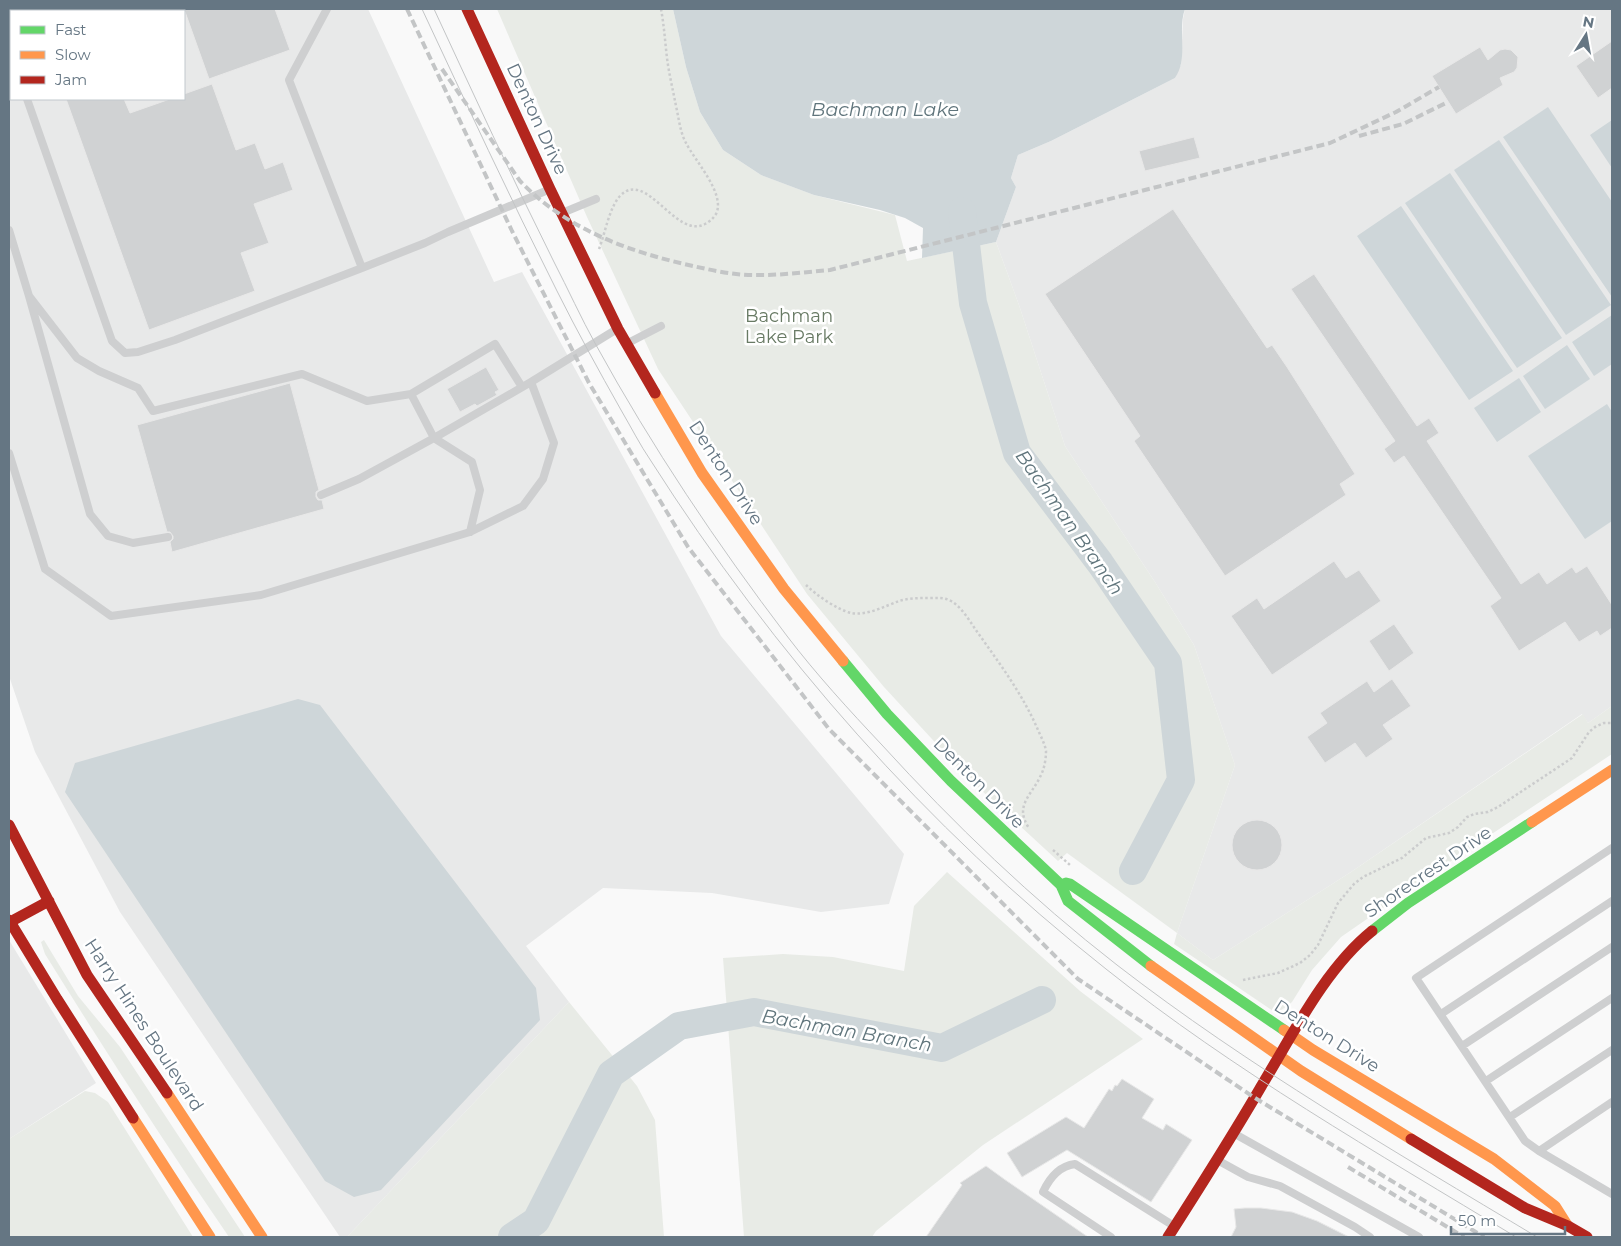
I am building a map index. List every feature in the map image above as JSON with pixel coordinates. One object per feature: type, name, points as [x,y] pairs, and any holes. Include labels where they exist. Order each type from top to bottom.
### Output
[{"type":"main road","name":"Denton Drive","points":[[467,9],[618,329],[702,473],[784,589],[886,714],[951,781],[1061,884],[1068,901],[1144,961],[1280,1056],[1414,1141],[1525,1208],[1568,1226],[1587,1237]]},
{"type":"main road","name":"Shorecrest Drive","points":[[1168,1237],[1329,977],[1344,958],[1383,921],[1611,775]]},
{"type":"main road","name":"Harry Hines Boulevard","points":[[9,825],[87,975],[262,1237]]},
{"type":"main road","name":"Denton Drive","points":[[1061,884],[1070,884],[1292,1036],[1494,1159],[1555,1206],[1568,1226]]},
{"type":"main road","points":[[48,901],[9,921],[210,1237]]},
{"type":"lane","points":[[327,9],[288,80],[362,268]]},
{"type":"lane","points":[[28,100],[112,341],[125,353],[138,352],[175,340],[362,268],[425,243],[550,188]]},
{"type":"lane","points":[[562,213],[596,199]]},
{"type":"lane","points":[[9,230],[90,514],[108,536],[133,543],[168,537]]},
{"type":"lane","points":[[29,296],[77,358],[99,371],[138,388],[153,411],[302,374],[366,401],[411,394],[495,344],[522,387]]},
{"type":"lane","points":[[626,344],[661,326]]},
{"type":"lane","points":[[321,495],[359,479],[434,438],[618,329]]},
{"type":"lane","points":[[9,453],[45,569],[111,616],[261,596],[470,532],[523,506],[542,479],[554,444],[531,382]]},
{"type":"lane","points":[[411,394],[434,438],[472,462],[480,490],[470,532]]},
{"type":"lane","points":[[1612,848],[1416,978],[1525,1140],[1539,1151],[1612,1194]]},
{"type":"lane","points":[[1441,1014],[1612,901]]},
{"type":"lane","points":[[1462,1046],[1612,947]]},
{"type":"lane","points":[[1486,1081],[1612,998]]},
{"type":"lane","points":[[1510,1117],[1612,1050]]},
{"type":"lane","points":[[1539,1151],[1612,1102]]},
{"type":"lane","points":[[1234,1133],[1419,1237]]},
{"type":"lane","points":[[1217,1160],[1248,1177],[1280,1186],[1370,1237]]},
{"type":"lane","points":[[1111,1237],[1043,1192],[1050,1178],[1068,1165],[1075,1164],[1174,1226]]},
{"type":"path","points":[[599,249],[615,203],[620,195],[628,190],[637,190],[649,195],[675,218],[693,226],[702,226],[710,221],[718,208],[717,196],[686,143],[681,130],[670,75],[662,9]]},
{"type":"path","points":[[712,451],[727,474]]},
{"type":"path","points":[[806,584],[813,592],[843,610],[852,613],[861,613],[900,601],[917,598],[946,598],[959,607],[997,659],[1023,700],[1046,750],[1041,777],[1023,804],[1023,814],[1030,830]]},
{"type":"path","points":[[1238,980],[1278,973],[1300,963],[1318,945],[1338,902],[1363,877],[1402,858],[1426,838],[1449,833],[1467,817],[1488,812],[1498,807],[1572,758],[1588,732],[1604,723],[1612,723]]},
{"type":"shaded area","points":[[9,9],[368,9],[494,282],[522,272],[721,636],[904,854],[889,904],[821,912],[712,893],[603,888],[526,946],[569,1002],[347,1237],[340,1237],[120,912],[35,752],[9,676]]},
{"type":"shaded area","points":[[1185,9],[1612,9],[1612,706],[1588,723],[1582,714],[1351,872],[1213,960],[1177,933],[1235,765],[1194,645],[1155,582],[1065,446],[1019,305],[996,242],[1016,187],[1011,178],[1018,155],[1051,141],[1175,78],[1181,64]]},
{"type":"shaded area","points":[[9,940],[96,1083],[9,1139]]},
{"type":"green space","name":"Bachman Lake Park","points":[[497,9],[673,9],[686,67],[700,112],[723,150],[761,175],[814,195],[895,215],[907,261],[996,242],[1019,305],[1065,446],[1155,582],[1194,645],[1235,765],[1177,933],[1067,853],[1058,861],[967,777],[884,687],[807,594],[658,369],[587,217]]},
{"type":"green space","points":[[1612,706],[1612,754],[1341,937],[1312,970],[1292,1002],[1281,1010],[1273,1011],[1174,944],[1177,933],[1213,960],[1351,872],[1583,714],[1588,723]]},
{"type":"green space","points":[[947,872],[1080,991],[1143,1039],[983,1145],[876,1231],[872,1237],[744,1237],[723,958],[783,954],[833,957],[904,971],[914,906]]},
{"type":"green space","points":[[44,940],[78,996],[120,1047],[245,1237],[229,1237],[205,1202],[45,954],[41,942]]},
{"type":"green space","points":[[569,1002],[637,1086],[655,1120],[664,1237],[347,1237]]},
{"type":"green space","points":[[85,1091],[95,1093],[108,1102],[193,1237],[9,1237],[9,1139]]},
{"type":"water","name":"Bachman Lake","points":[[673,9],[1185,9],[1182,26],[1181,62],[1175,78],[1051,141],[1018,155],[1011,178],[1016,187],[996,242],[922,258],[923,228],[905,218],[880,210],[814,195],[761,175],[723,150],[700,112],[686,67]]},
{"type":"water","points":[[1548,107],[1612,202],[1612,297],[1503,137]]},
{"type":"water","points":[[1612,120],[1612,168],[1590,135]]},
{"type":"water","points":[[1499,140],[1611,305],[1566,335],[1454,170]]},
{"type":"water","points":[[1450,173],[1562,338],[1517,368],[1405,203]]},
{"type":"water","points":[[1401,206],[1513,371],[1469,400],[1357,236]]},
{"type":"water","points":[[1612,315],[1612,364],[1594,376],[1572,342]]},
{"type":"water","points":[[1567,345],[1590,379],[1545,409],[1523,376]]},
{"type":"water","points":[[1519,378],[1541,412],[1497,442],[1474,408]]},
{"type":"water","points":[[1607,404],[1612,412],[1612,521],[1585,539],[1528,456]]},
{"type":"water","points":[[298,699],[320,705],[536,988],[540,1020],[381,1190],[354,1197],[325,1181],[65,792],[75,763]]},
{"type":"building","points":[[275,9],[290,50],[209,79],[184,10]]},
{"type":"building","points":[[1612,41],[1612,88],[1598,98],[1576,66]]},
{"type":"building","points":[[1480,47],[1488,60],[1500,50],[1511,50],[1518,57],[1517,68],[1514,72],[1500,78],[1503,85],[1456,114],[1432,76]]},
{"type":"building","points":[[212,84],[236,150],[255,143],[265,169],[283,162],[293,190],[254,204],[269,243],[241,253],[255,291],[149,330],[66,100],[124,100],[130,113],[167,100],[185,100],[185,94]]},
{"type":"building","points":[[1194,137],[1200,158],[1145,171],[1139,151]]},
{"type":"building","points":[[1173,209],[1267,348],[1272,345],[1355,474],[1340,484],[1346,495],[1225,576],[1134,441],[1140,436],[1045,294]]},
{"type":"building","points":[[1314,274],[1417,426],[1429,418],[1439,433],[1427,441],[1521,584],[1539,572],[1547,584],[1572,567],[1576,573],[1587,566],[1612,605],[1612,628],[1600,636],[1597,631],[1579,642],[1565,622],[1519,651],[1490,606],[1501,598],[1404,456],[1394,463],[1384,449],[1395,441],[1291,289]]},
{"type":"building","points":[[486,367],[499,390],[495,392],[497,395],[477,406],[475,404],[460,412],[447,389]]},
{"type":"building","points":[[290,383],[319,490],[316,492],[316,497],[318,500],[322,500],[324,509],[172,552],[170,542],[173,536],[170,532],[167,532],[137,425]]},
{"type":"building","points":[[1334,561],[1346,578],[1359,570],[1381,601],[1272,675],[1231,616],[1257,598],[1264,609]]},
{"type":"building","points":[[1394,624],[1414,653],[1389,671],[1369,641]]},
{"type":"building","points":[[1392,679],[1411,706],[1383,725],[1393,739],[1366,758],[1355,743],[1325,763],[1307,737],[1327,723],[1320,713],[1367,681],[1374,692]]},
{"type":"building","points":[[1257,820],[1267,822],[1275,827],[1280,835],[1282,845],[1280,855],[1275,863],[1267,868],[1257,870],[1247,868],[1239,863],[1234,855],[1232,845],[1234,835],[1239,827],[1247,822]]},
{"type":"building","points":[[1122,1079],[1154,1099],[1142,1118],[1163,1130],[1166,1124],[1192,1140],[1151,1202],[1067,1150],[1022,1177],[1007,1153],[1066,1117],[1084,1128],[1109,1089],[1112,1091],[1115,1085],[1117,1086]]},
{"type":"building","points":[[986,1166],[1088,1237],[926,1237],[962,1185],[960,1183]]},
{"type":"building","points":[[1245,1208],[1292,1212],[1317,1221],[1349,1237],[1231,1237],[1236,1227],[1234,1209]]},
{"type":"waterway","name":"Bachman Branch","points":[[962,211],[973,303],[1017,453],[1100,563],[1168,663],[1181,780],[1133,871]]},
{"type":"waterway","name":"Bachman Branch","points":[[512,1237],[536,1221],[611,1074],[679,1026],[754,1012],[942,1048],[1042,1000]]},
{"type":"tram line","points":[[422,9],[505,186],[572,321],[643,449],[698,532],[749,602],[857,734],[915,797],[976,857],[1106,969],[1204,1042],[1255,1076],[1358,1142],[1516,1237]]},
{"type":"tram line","points":[[434,9],[538,230],[617,383],[686,494],[736,566],[798,650],[845,705],[937,803],[995,860],[1085,940],[1117,965],[1270,1073],[1376,1140],[1537,1237]]},
{"type":"railway","points":[[407,9],[512,231],[589,383],[688,547],[829,729],[1078,979],[1255,1098],[1484,1237]]},
{"type":"railway","points":[[442,69],[520,181],[557,213],[600,236],[645,254],[710,270],[752,275],[830,270],[1330,143],[1396,112],[1439,87]]},
{"type":"railway","points":[[1359,136],[1403,124],[1448,102]]},
{"type":"railway","points":[[1348,1167],[1464,1237]]},
{"type":"traffic: fast","points":[[843,661],[887,714],[951,781],[1061,885],[1068,901],[1151,966]]},
{"type":"traffic: fast","points":[[1372,931],[1408,903],[1532,822]]},
{"type":"traffic: fast","points":[[1061,885],[1070,884],[1284,1030]]},
{"type":"traffic: slow","points":[[655,393],[702,473],[784,589],[843,661]]},
{"type":"traffic: slow","points":[[1532,822],[1612,770]]},
{"type":"traffic: slow","points":[[1151,966],[1301,1071],[1411,1139]]},
{"type":"traffic: slow","points":[[1284,1030],[1313,1050],[1494,1159],[1555,1206],[1567,1225]]},
{"type":"traffic: slow","points":[[167,1093],[262,1237]]},
{"type":"traffic: slow","points":[[133,1118],[210,1237]]},
{"type":"traffic: jam","points":[[467,9],[550,189],[618,329],[655,393]]},
{"type":"traffic: jam","points":[[9,825],[87,975],[167,1093]]},
{"type":"traffic: jam","points":[[10,922],[49,901]]},
{"type":"traffic: jam","points":[[9,920],[133,1118]]},
{"type":"traffic: jam","points":[[1168,1237],[1228,1143],[1311,1003],[1339,964],[1372,931]]},
{"type":"traffic: jam","points":[[1411,1139],[1525,1208],[1568,1226],[1587,1237]]}]
